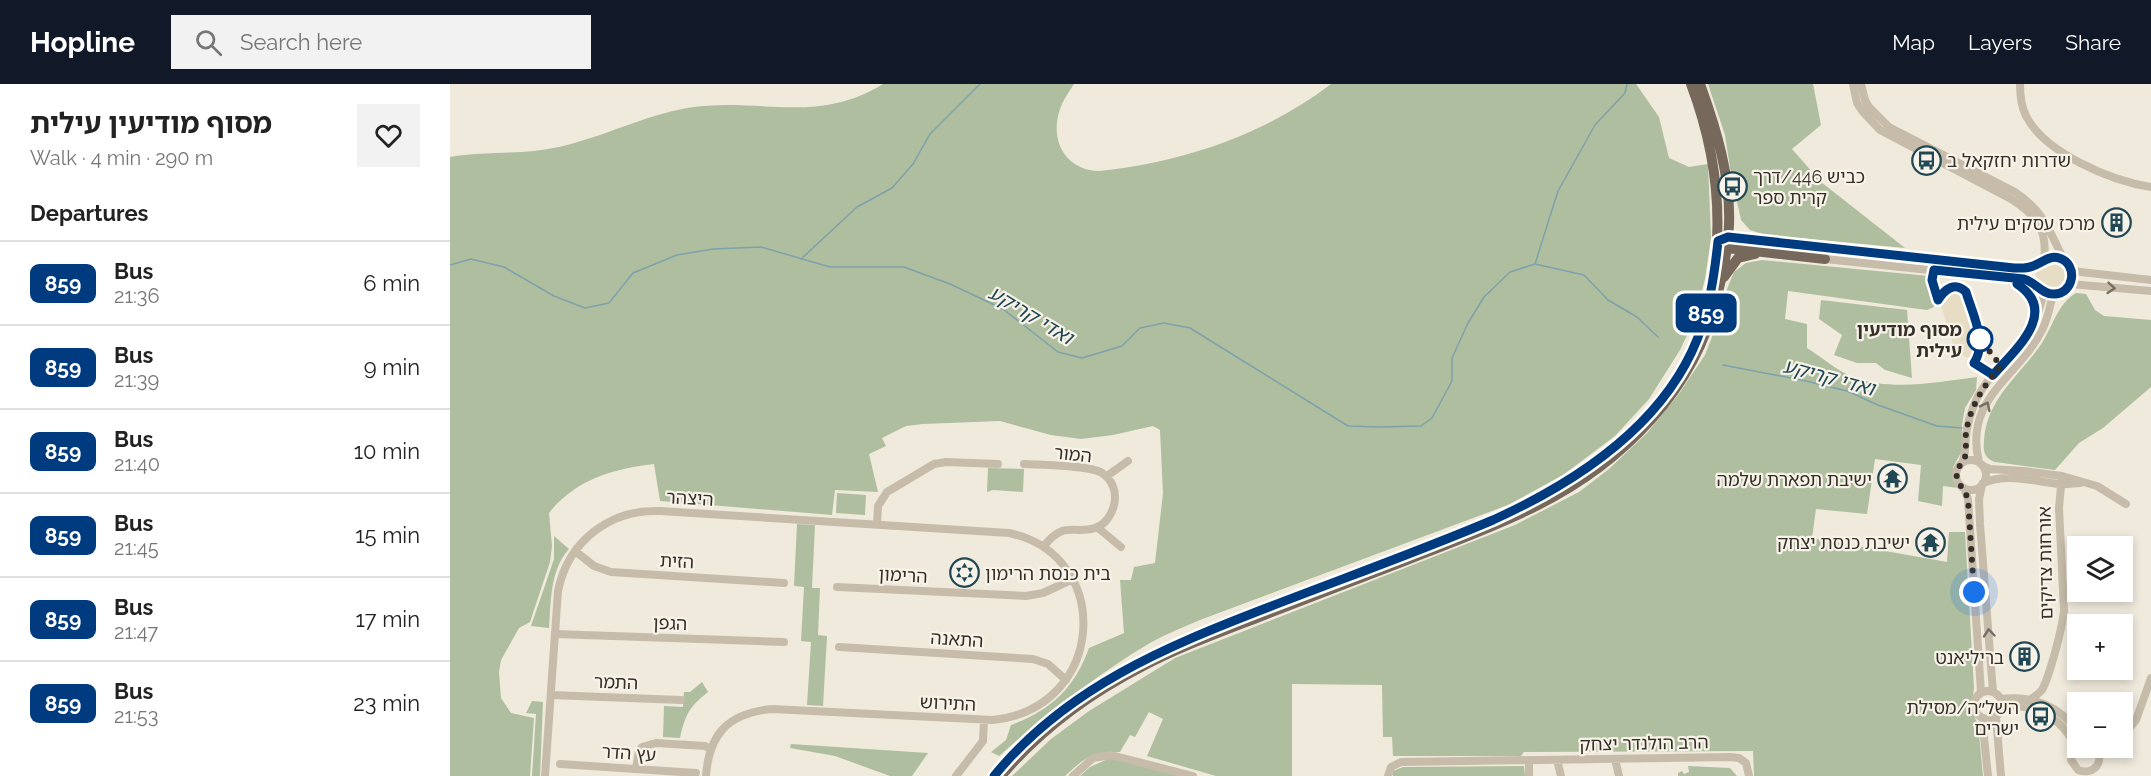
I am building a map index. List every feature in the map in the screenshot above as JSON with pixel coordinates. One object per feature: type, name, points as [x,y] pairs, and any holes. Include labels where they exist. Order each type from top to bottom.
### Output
[{"type":"main road","points":[[994,776],[1051,719],[1137,662],[1215,627],[1481,525],[1536,500],[1595,463],[1642,422],[1669,389],[1689,356],[1702,328],[1724,242],[1714,167],[1707,134],[1691,84]]},
{"type":"main road","points":[[1700,84],[1719,144],[1729,210],[1736,230],[1761,240],[1825,253]]},
{"type":"main road","points":[[1002,776],[1054,724],[1105,688],[1140,667],[1217,633],[1483,530],[1539,505],[1591,473],[1631,440],[1674,393],[1701,344],[1719,286],[1729,210]]},
{"type":"main road","points":[[1724,242],[1761,240]]},
{"type":"main road","points":[[1724,242],[1779,254]]},
{"type":"main road","points":[[1719,286],[1728,269],[1738,258],[1752,254],[1825,253]]},
{"type":"street","points":[[1825,253],[2032,281],[2041,289],[2053,294],[2063,292],[2070,284],[2072,271],[2064,260],[2049,227],[2030,203],[2015,192],[1880,130],[1857,103],[1852,84]]},
{"type":"street","points":[[1861,84],[1864,100],[1884,124],[2011,199],[2032,215],[2046,239],[2042,261],[2035,274],[2041,289],[2041,304],[2033,326],[1979,395],[1969,420],[1966,453],[1957,471],[1960,485],[1964,488],[1968,499],[1981,692],[1974,705],[1976,713],[1982,718],[1996,717]]},
{"type":"street","points":[[2020,84],[2024,113],[2036,130],[2048,141],[2097,171],[2125,182],[2151,187]]},
{"type":"street","points":[[1825,253],[2014,268],[2030,267],[2052,257],[2064,260]]},
{"type":"street","points":[[2072,271],[2151,280]]},
{"type":"street","points":[[1999,276],[2017,284],[2029,294],[2035,307],[2033,326]]},
{"type":"street","points":[[2070,284],[2151,291]]},
{"type":"street","points":[[2053,294],[2042,330],[2034,344],[1996,387],[1983,411],[1977,436],[1981,464],[1986,474],[1979,499],[1994,692],[2002,702],[2023,706],[2050,716],[2062,724],[2067,731]]},
{"type":"street","points":[[1962,463],[1970,460],[1990,469],[2024,471],[2061,480]]},
{"type":"street","points":[[1107,476],[1128,461]]},
{"type":"street","points":[[877,524],[878,506],[887,492],[933,464],[946,462],[998,464]]},
{"type":"street","name":"המור","points":[[1024,464],[1100,471],[1107,476],[1115,492],[1115,500],[1109,517],[1097,527]]},
{"type":"street","points":[[1964,488],[1973,489],[2000,479],[2061,480],[2097,486],[2126,504]]},
{"type":"street","name":"אורחות צדיקים","points":[[2044,682],[2063,623],[2065,609],[2059,508],[2061,480]]},
{"type":"street","name":"היצהר","points":[[545,776],[561,578],[565,566],[586,537],[607,522],[646,510],[1003,532],[1021,535],[1044,546]]},
{"type":"street","points":[[1044,546],[1052,535],[1059,531],[1097,527],[1121,547]]},
{"type":"street","name":"התירוש","points":[[706,776],[710,749],[726,725],[754,711],[772,709],[984,720],[1004,718],[1028,711],[1050,698],[1075,666],[1083,633],[1080,598],[1061,564],[1044,546]]},
{"type":"street","name":"הזית","points":[[575,551],[594,566],[611,572],[784,583]]},
{"type":"street","name":"הרימון","points":[[837,587],[1026,596],[1044,593],[1071,579]]},
{"type":"street","name":"הגפן","points":[[555,634],[784,642]]},
{"type":"street","name":"התאנה","points":[[839,647],[1033,659],[1048,664],[1066,680]]},
{"type":"street","points":[[2133,724],[2151,678]]},
{"type":"street","points":[[2031,699],[2042,690],[2044,682]]},
{"type":"street","points":[[2044,682],[2049,706]]},
{"type":"street","points":[[1981,692],[1994,692]]},
{"type":"street","name":"התמר","points":[[550,695],[681,700]]},
{"type":"street","points":[[2002,702],[2018,698],[2031,699],[2049,706],[2067,718]]},
{"type":"street","points":[[2001,776],[1996,717],[2002,702]]},
{"type":"street","points":[[1982,718],[1988,776]]},
{"type":"street","points":[[957,776],[983,741],[984,720]]},
{"type":"street","points":[[636,769],[639,751],[648,745],[656,743],[705,746],[710,749]]},
{"type":"street","points":[[1073,776],[1093,758],[1111,755],[1193,776]]},
{"type":"street","name":"הרב הולנדר יצחק","points":[[1388,776],[1391,767],[1401,762],[1731,757],[1743,760],[1749,775]]},
{"type":"street","points":[[2071,758],[2072,764],[2078,770],[2091,774],[2098,766],[2100,758]]},
{"type":"street","points":[[1615,759],[1618,776]]},
{"type":"street","points":[[1529,760],[1529,776]]},
{"type":"street","points":[[1557,760],[1560,776]]},
{"type":"street","name":"עץ הדר","points":[[560,764],[696,773]]},
{"type":"green space","points":[[883,84],[1074,84],[1060,109],[1057,121],[1059,142],[1063,152],[1077,165],[1099,171],[1161,161],[1221,143],[1278,118],[1331,84],[1636,84],[1659,117],[1669,158],[1689,167],[1708,164],[1711,238],[1705,279],[1694,321],[1680,350],[1649,399],[1615,436],[1563,475],[1508,505],[1200,620],[1162,637],[1130,655],[1091,682],[999,756],[991,752],[1006,740],[1011,725],[1038,712],[1059,696],[1076,675],[1089,648],[1124,633],[1120,580],[1131,580],[1134,567],[1155,563],[1163,493],[1160,430],[1153,426],[1081,439],[1051,435],[1000,421],[906,426],[882,438],[886,446],[869,454],[878,492],[835,490],[832,515],[660,501],[654,464],[624,469],[596,478],[571,492],[549,513],[552,546],[550,562],[530,622],[519,628],[501,660],[499,672],[501,698],[511,713],[534,718],[530,776],[450,776],[450,157],[559,147],[687,108],[713,105],[810,107],[834,104],[858,97]]},
{"type":"green space","points":[[1708,84],[1813,84],[1821,125],[1792,149],[1821,182],[1905,248],[1766,235],[1750,230],[1741,220],[1725,135]]},
{"type":"green space","points":[[1762,260],[1929,276],[1934,307],[1927,310],[1788,291],[1785,319],[1807,324],[1807,348],[1855,378],[1900,385],[1977,377],[1976,390],[1965,408],[1962,425],[1962,451],[1953,467],[1953,477],[1958,488],[1943,486],[1942,506],[1918,501],[1921,465],[1875,459],[1867,514],[1816,509],[1812,538],[1947,562],[1949,532],[1965,532],[1974,688],[1971,710],[1978,724],[1983,776],[1754,776],[1753,751],[1524,752],[1521,756],[1393,756],[1392,737],[1383,737],[1382,685],[1292,684],[1292,776],[1216,776],[1147,756],[1163,719],[1149,712],[1135,737],[1130,735],[1120,752],[1102,753],[1090,757],[1065,776],[1012,776],[1051,739],[1089,711],[1175,658],[1515,525],[1579,492],[1609,469],[1647,433],[1678,395],[1705,355],[1734,272],[1746,263]]},
{"type":"green space","points":[[2076,293],[2086,294],[2095,310],[2104,316],[2151,320],[2151,387],[2103,428],[2079,443],[2055,470],[1995,462],[1986,456],[1984,448],[1986,425],[1991,412],[2005,389],[2040,346],[2064,304]]},
{"type":"green space","points":[[1821,300],[1907,310],[1912,378],[1885,370],[1876,363],[1857,363],[1834,355],[1842,335],[1819,319]]},
{"type":"green space","points":[[988,468],[1024,469],[1023,492],[993,490],[987,492]]},
{"type":"green space","points":[[837,493],[866,495],[865,515],[836,513]]},
{"type":"green space","points":[[797,524],[815,525],[812,588],[820,588],[818,635],[827,636],[823,706],[807,705],[811,642],[801,641],[804,587],[794,586]]},
{"type":"green space","points":[[554,536],[569,549],[558,566],[555,576],[549,628],[531,626],[554,559]]},
{"type":"green space","points":[[702,682],[708,692],[696,702],[689,712],[680,738],[663,737],[664,706],[683,707],[684,692],[690,692]]},
{"type":"green space","points":[[532,701],[543,702],[540,776],[532,776],[536,714],[526,713]]},
{"type":"green space","points":[[791,744],[928,753],[912,776],[890,776],[835,756],[790,748]]},
{"type":"green space","points":[[1110,758],[1181,776],[1080,776],[1090,767]]},
{"type":"green space","points":[[1524,766],[1525,776],[1393,776],[1393,771],[1403,767]]},
{"type":"green space","points":[[1688,766],[1730,768],[1737,776],[1678,776],[1678,773],[1682,771],[1684,774],[1689,772]]},
{"type":"shaded area","points":[[2042,261],[2066,262],[2071,282],[2055,295],[2037,283],[2036,272]]},
{"type":"shaded area","points":[[1956,287],[1962,292],[1978,347],[1976,355],[1971,358],[1963,356],[1954,347],[1941,305],[1947,291]]},
{"type":"waterway","points":[[801,259],[857,207],[892,188],[913,164],[930,134],[980,84]]},
{"type":"waterway","points":[[1535,264],[1558,191],[1595,125],[1625,93],[1627,84]]},
{"type":"waterway","name":"ואדי קריקע","points":[[450,265],[471,259],[504,267],[554,296],[585,308],[609,303],[633,273],[677,255],[713,249],[761,247],[830,267],[904,267],[950,284],[1003,309],[1058,352],[1082,358],[1122,346],[1140,328],[1164,323],[1190,328],[1348,426],[1421,426],[1432,418],[1452,381],[1452,358],[1468,323],[1484,297],[1510,272],[1535,264],[1584,275],[1608,300],[1637,317],[1658,337]]},
{"type":"waterway","name":"ואדי קריקע","points":[[1723,365],[1847,391],[1878,405],[1937,426],[1962,428]]},
{"type":"bus line","name":"859","points":[[994,776],[1051,719],[1137,662],[1215,627],[1493,520],[1536,500],[1595,463],[1642,422],[1669,389],[1689,356],[1702,328],[1713,283],[1718,241],[1728,237],[2014,268],[2030,267],[2052,257],[2064,260],[2071,269],[2072,280],[2065,290],[2058,294],[2048,294],[2032,281],[2024,279],[1934,270],[1932,280],[1938,300],[1942,293],[1954,286],[1961,287],[1966,292],[1979,337],[1979,355],[1974,363],[1993,375],[2033,326],[2036,313],[2032,299],[2017,284]]},
{"type":"place","name":"שדרות יחזקאל ב","points":[[1926,160]]},
{"type":"place","name":"כביש 446/דרך קרית ספר","points":[[1732,186]]},
{"type":"place","name":"מרכז עסקים עילית","points":[[2116,223]]},
{"type":"place","name":"מסוף מודיעין עילית","points":[[1980,339]]},
{"type":"place","name":"ישיבת תפארת שלמה","points":[[1893,479]]},
{"type":"place","name":"ישיבת כנסת יצחק","points":[[1931,542]]},
{"type":"place","name":"בית כנסת הרימון","points":[[964,573]]},
{"type":"place","name":"בריליאנט","points":[[2025,657]]},
{"type":"place","name":"השל״ה/מסילת ישרים","points":[[2040,717]]},
{"type":"route","points":[[1974,592],[1968,499],[1964,488],[1958,481],[1957,471],[1966,453],[1966,435],[1973,407],[1988,381],[2001,366],[1980,339]]}]
